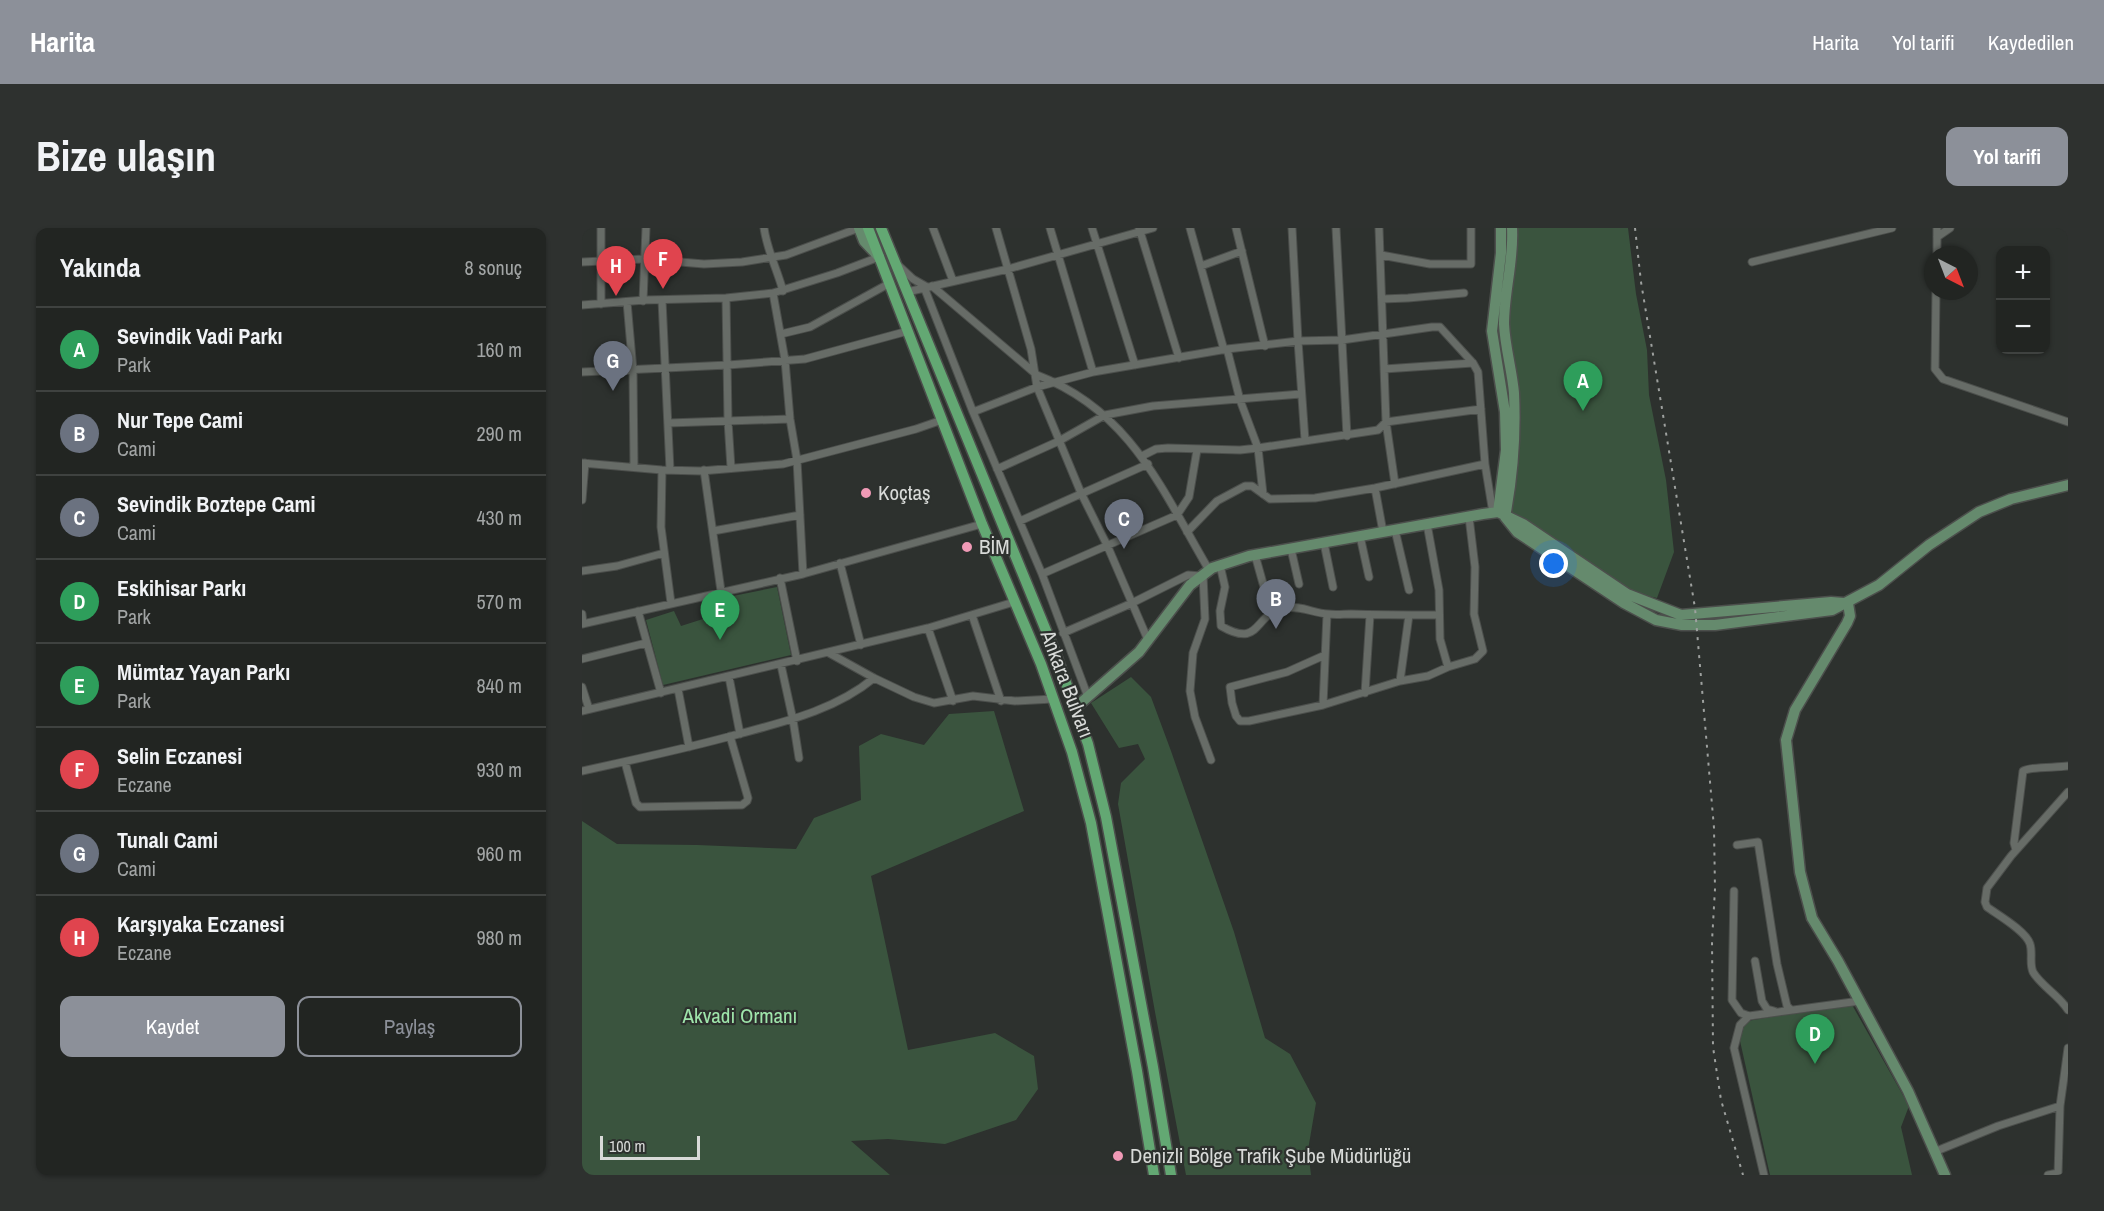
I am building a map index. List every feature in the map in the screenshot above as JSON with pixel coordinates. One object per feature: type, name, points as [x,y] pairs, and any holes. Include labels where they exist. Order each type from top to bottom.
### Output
[{"type":"main road","name":"Ankara Bulvarı","points":[[868,228],[982,524],[1041,664],[1072,752],[1091,823],[1154,1175]]},
{"type":"main road","name":"Ankara Bulvarı","points":[[881,228],[1056,655],[1088,744],[1106,818],[1171,1175]]},
{"type":"street","points":[[601,228],[601,304]]},
{"type":"street","points":[[643,301],[646,228]]},
{"type":"street","points":[[764,228],[767,248],[774,258],[783,291]]},
{"type":"street","points":[[582,262],[644,259],[704,264],[774,258],[800,251],[859,228],[864,241],[879,256],[837,273],[773,293],[726,298],[582,305]]},
{"type":"street","points":[[887,228],[895,263]]},
{"type":"street","points":[[933,228],[953,282]]},
{"type":"street","points":[[996,228],[1031,349],[1037,387],[1081,493],[1107,545],[1130,604],[1148,640]]},
{"type":"street","points":[[1050,228],[1093,372]]},
{"type":"street","points":[[1092,228],[1135,365]]},
{"type":"street","points":[[907,292],[1008,269],[1153,228]]},
{"type":"street","points":[[1190,228],[1240,400],[1258,448],[1263,494]]},
{"type":"street","points":[[1236,228],[1264,345]]},
{"type":"street","points":[[1292,228],[1305,440]]},
{"type":"street","points":[[1336,228],[1347,436]]},
{"type":"street","points":[[1379,228],[1386,422],[1395,484]]},
{"type":"street","points":[[1381,255],[1430,264],[1471,264],[1471,228]]},
{"type":"street","points":[[1498,514],[1506,450],[1505,412],[1492,331],[1500,261],[1501,228]]},
{"type":"street","points":[[1498,514],[1512,482],[1515,451],[1514,391],[1504,325],[1513,243],[1512,228]]},
{"type":"street","points":[[1752,262],[1892,228]]},
{"type":"street","points":[[1937,228],[1937,246]]},
{"type":"street","points":[[1937,237],[1950,228]]},
{"type":"street","points":[[1140,230],[1179,358]]},
{"type":"street","points":[[1201,266],[1242,251]]},
{"type":"street","name":"Ankara Bulvarı","points":[[895,263],[1035,373],[1055,382],[1105,415],[1142,456],[1159,480],[1187,532],[1204,574]]},
{"type":"street","points":[[781,334],[810,327],[890,283]]},
{"type":"street","points":[[928,287],[973,412],[1042,574],[1088,697]]},
{"type":"street","points":[[773,293],[785,360],[790,419],[797,460],[802,573]]},
{"type":"street","points":[[1382,298],[1464,293]]},
{"type":"street","points":[[726,298],[731,468]]},
{"type":"street","points":[[662,300],[668,423],[666,470],[661,498],[663,553],[671,603]]},
{"type":"street","points":[[1936,300],[1935,369],[1943,379],[2068,422]]},
{"type":"street","points":[[627,302],[633,370],[634,467]]},
{"type":"street","points":[[973,412],[1037,387],[1093,372],[1264,345],[1298,341],[1342,340],[1440,327],[1473,363],[1478,372],[1485,464],[1498,514],[1517,532],[1624,603],[1656,620],[1682,625],[1715,625],[1832,610],[1879,585],[1929,545],[1979,512],[2011,499],[2068,485]]},
{"type":"street","points":[[582,372],[785,360],[814,356],[908,331]]},
{"type":"street","points":[[1384,369],[1473,363]]},
{"type":"street","points":[[997,469],[1059,441],[1105,415],[1154,406],[1301,394]]},
{"type":"street","points":[[1142,456],[1156,449],[1240,450],[1347,436],[1378,430],[1386,422],[1481,409]]},
{"type":"street","points":[[668,423],[790,419]]},
{"type":"street","points":[[582,500],[583,463],[666,470],[704,470],[783,464],[942,420]]},
{"type":"street","points":[[1042,574],[1177,515],[1189,497],[1197,450]]},
{"type":"street","points":[[1020,521],[1148,464]]},
{"type":"street","points":[[1187,532],[1217,501],[1245,486],[1252,486],[1270,499],[1315,498],[1395,484],[1485,464]]},
{"type":"street","points":[[704,470],[721,591]]},
{"type":"street","points":[[1374,488],[1383,532]]},
{"type":"street","points":[[1075,708],[1139,652],[1190,585],[1204,574],[1220,566],[1255,555],[1427,524],[1498,514]]},
{"type":"street","points":[[713,531],[800,515]]},
{"type":"street","points":[[1325,655],[1287,672],[1230,687],[1236,716],[1240,721],[1272,717],[1323,705],[1400,681],[1428,676],[1475,659],[1483,651],[1474,614],[1475,567],[1469,517]]},
{"type":"street","points":[[582,614],[583,624],[802,573],[982,524]]},
{"type":"street","points":[[1427,524],[1439,590],[1440,639],[1448,667]]},
{"type":"street","points":[[1395,530],[1409,590]]},
{"type":"street","points":[[1360,536],[1370,577]]},
{"type":"street","points":[[1324,543],[1333,587]]},
{"type":"street","points":[[1291,549],[1299,584]]},
{"type":"street","points":[[582,571],[617,566],[663,553]]},
{"type":"street","points":[[1255,555],[1271,612]]},
{"type":"street","points":[[840,563],[861,645]]},
{"type":"street","points":[[1220,566],[1225,587],[1219,620],[1221,626],[1231,632],[1245,635],[1252,632],[1271,612],[1284,608],[1298,607],[1328,614],[1439,615]]},
{"type":"street","points":[[1063,633],[1130,604],[1188,575],[1204,574]]},
{"type":"street","points":[[1204,574],[1205,619],[1193,653],[1190,691],[1195,717],[1211,760]]},
{"type":"street","points":[[780,578],[797,661]]},
{"type":"street","points":[[582,687],[585,710],[861,645],[1014,602]]},
{"type":"street","points":[[1847,603],[1850,616],[1795,710],[1786,740],[1800,872],[1812,918],[1908,1091],[1945,1175]]},
{"type":"street","points":[[638,611],[661,693]]},
{"type":"street","points":[[1323,705],[1328,614]]},
{"type":"street","points":[[972,615],[1001,700]]},
{"type":"street","points":[[1365,693],[1370,615]]},
{"type":"street","points":[[1400,681],[1409,615]]},
{"type":"street","points":[[928,628],[952,701]]},
{"type":"street","points":[[582,659],[646,643]]},
{"type":"street","points":[[829,653],[874,678],[914,697],[934,703],[973,696],[1001,700],[1053,699]]},
{"type":"street","points":[[781,665],[799,758]]},
{"type":"street","points":[[729,677],[740,734]]},
{"type":"street","points":[[582,771],[689,747],[793,720],[842,700],[860,690],[874,678]]},
{"type":"street","points":[[678,689],[689,747]]},
{"type":"street","points":[[625,762],[636,803],[640,807],[742,805],[748,798],[730,736]]},
{"type":"street","points":[[2016,850],[2014,843],[2023,771],[2029,768],[2049,769],[2068,766]]},
{"type":"street","points":[[2068,792],[2016,850],[1987,888],[1985,902],[1987,907],[2024,934],[2030,943],[2031,966],[2034,973],[2068,1010]]},
{"type":"street","points":[[1737,845],[1758,842],[1777,964],[1787,1006],[1791,1011]]},
{"type":"street","points":[[1734,891],[1732,1000],[1742,1013],[1749,1016],[1860,1001]]},
{"type":"street","points":[[1755,961],[1762,1001],[1767,1010],[1779,1012]]},
{"type":"street","points":[[1749,1016],[1740,1025],[1734,1048],[1764,1175]]},
{"type":"street","points":[[2048,1175],[2058,1174],[2061,1147],[2060,1106],[2068,1048]]},
{"type":"street","points":[[1934,1152],[1998,1126],[2060,1106]]},
{"type":"green space","points":[[1512,228],[1628,228],[1636,294],[1647,350],[1649,395],[1666,480],[1674,552],[1657,598],[1624,591],[1505,517],[1512,482],[1508,351]]},
{"type":"green space","points":[[777,587],[791,655],[663,685],[646,620],[674,611],[681,626],[728,611],[728,597]]},
{"type":"green space","points":[[1131,677],[1151,697],[1234,932],[1265,1038],[1290,1054],[1316,1103],[1308,1150],[1311,1175],[1186,1175],[1118,804],[1121,783],[1145,759],[1138,744],[1119,748],[1091,703]]},
{"type":"green space","name":"Akvadi Ormanı","points":[[994,711],[1024,811],[871,876],[908,1050],[995,1033],[1034,1056],[1038,1089],[1016,1120],[945,1144],[888,1139],[851,1141],[890,1175],[582,1175],[582,821],[617,844],[796,849],[814,818],[861,800],[859,746],[881,734],[924,745],[949,714]]},
{"type":"green space","points":[[1851,1003],[1909,1106],[1901,1127],[1912,1175],[1770,1175],[1736,1023]]},
{"type":"railway","points":[[1635,228],[1641,282],[1695,608],[1714,828],[1713,1047],[1721,1100],[1743,1175]]},
{"type":"place","name":"Selin Eczanesi","points":[[663,289]]},
{"type":"place","name":"Karşıyaka Eczanesi","points":[[616,296]]},
{"type":"place","name":"Tunalı Cami","points":[[613,391]]},
{"type":"place","name":"Sevindik Vadi Parkı","points":[[1583,411]]},
{"type":"place","name":"Koçtaş","points":[[866,493]]},
{"type":"place","name":"BİM","points":[[967,547]]},
{"type":"place","name":"Sevindik Boztepe Cami","points":[[1124,549]]},
{"type":"place","name":"Nur Tepe Cami","points":[[1276,629]]},
{"type":"place","name":"Mümtaz Yayan Parkı","points":[[720,640]]},
{"type":"place","name":"Eskihisar Parkı","points":[[1815,1064]]},
{"type":"place","name":"Denizli Bölge Trafik Şube Müdürlüğü","points":[[1118,1156]]}]
